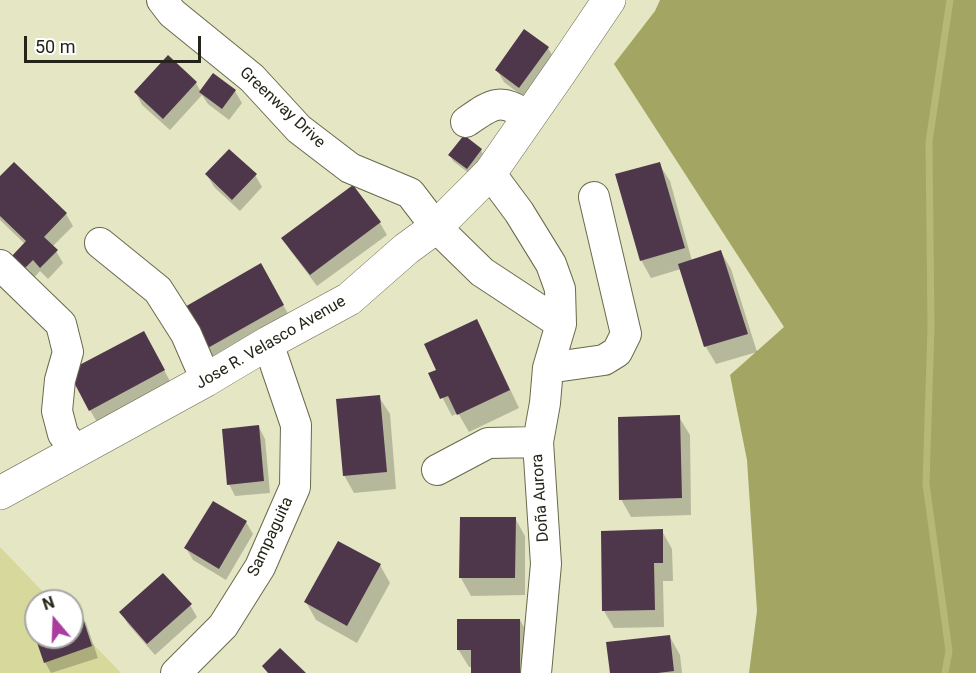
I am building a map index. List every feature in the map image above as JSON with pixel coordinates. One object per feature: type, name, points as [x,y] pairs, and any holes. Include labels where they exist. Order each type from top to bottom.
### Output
[{"type":"main road","name":"Jose R. Velasco Avenue","points":[[0,493],[349,299],[406,249],[436,227],[490,173],[609,0]]},
{"type":"street","name":"Greenway Drive","points":[[162,0],[172,13],[252,78],[299,129],[350,168],[410,193],[436,227]]},
{"type":"street","points":[[466,122],[486,108],[500,103],[515,107],[529,117]]},
{"type":"street","name":"Doña Aurora","points":[[490,173],[519,212],[551,264],[560,289],[561,324],[548,368],[538,442],[546,564],[536,673]]},
{"type":"street","points":[[548,368],[604,360],[617,352],[626,334],[594,197]]},
{"type":"street","points":[[436,227],[482,272],[561,324]]},
{"type":"street","points":[[100,243],[158,290],[186,334],[206,380]]},
{"type":"street","points":[[0,265],[61,324],[68,352],[60,380],[57,411],[63,434],[76,451]]},
{"type":"street","name":"Sampaguita","points":[[176,673],[223,626],[260,567],[295,487],[296,425],[268,343]]},
{"type":"street","points":[[437,470],[488,443],[538,442]]},
{"type":"green space","points":[[660,0],[976,0],[976,673],[749,673],[757,611],[747,460],[730,375],[784,327],[614,64],[655,11]]},
{"type":"green space","points":[[0,547],[40,589],[24,589],[24,649],[84,649],[84,634],[121,673],[0,673]]},
{"type":"building","points":[[524,29],[549,47],[519,88],[495,70]]},
{"type":"building","points":[[168,55],[197,82],[163,119],[134,92]]},
{"type":"building","points":[[213,73],[236,90],[222,109],[199,92]]},
{"type":"building","points":[[464,135],[482,149],[467,169],[448,155]]},
{"type":"building","points":[[229,149],[257,174],[232,200],[205,174]]},
{"type":"building","points":[[14,162],[67,213],[44,237],[58,250],[40,268],[33,260],[23,270],[10,258],[26,241],[0,216],[0,176]]},
{"type":"building","points":[[660,162],[685,248],[640,261],[615,174]]},
{"type":"building","points":[[353,185],[381,222],[310,275],[281,238]]},
{"type":"building","points":[[721,250],[748,334],[704,347],[678,264]]},
{"type":"building","points":[[261,263],[284,305],[206,349],[183,308]]},
{"type":"building","points":[[477,319],[510,390],[457,415],[448,396],[440,399],[428,373],[436,370],[424,344]]},
{"type":"building","points":[[144,331],[165,370],[89,411],[68,371]]},
{"type":"building","points":[[380,395],[387,472],[343,476],[336,399]]},
{"type":"building","points":[[680,415],[682,498],[619,500],[618,417]]},
{"type":"building","points":[[259,425],[264,481],[227,485],[222,429]]},
{"type":"building","points":[[213,501],[247,521],[219,569],[184,548]]},
{"type":"building","points":[[460,517],[516,517],[515,578],[459,578]]},
{"type":"building","points":[[663,529],[663,563],[654,563],[655,610],[602,611],[601,531]]},
{"type":"building","points":[[338,541],[381,564],[347,626],[304,602]]},
{"type":"building","points":[[163,573],[192,604],[147,644],[119,612]]},
{"type":"building","points":[[457,619],[520,619],[520,673],[471,673],[471,650],[457,650]]},
{"type":"building","points":[[84,621],[92,646],[84,649]]},
{"type":"building","points":[[670,635],[674,671],[610,673],[606,642]]},
{"type":"building","points":[[280,648],[306,673],[268,673],[262,666]]},
{"type":"building","points":[[39,649],[84,649],[44,663]]},
{"type":"waterway","points":[[945,673],[949,651],[926,484],[931,327],[929,142],[950,0]]}]
